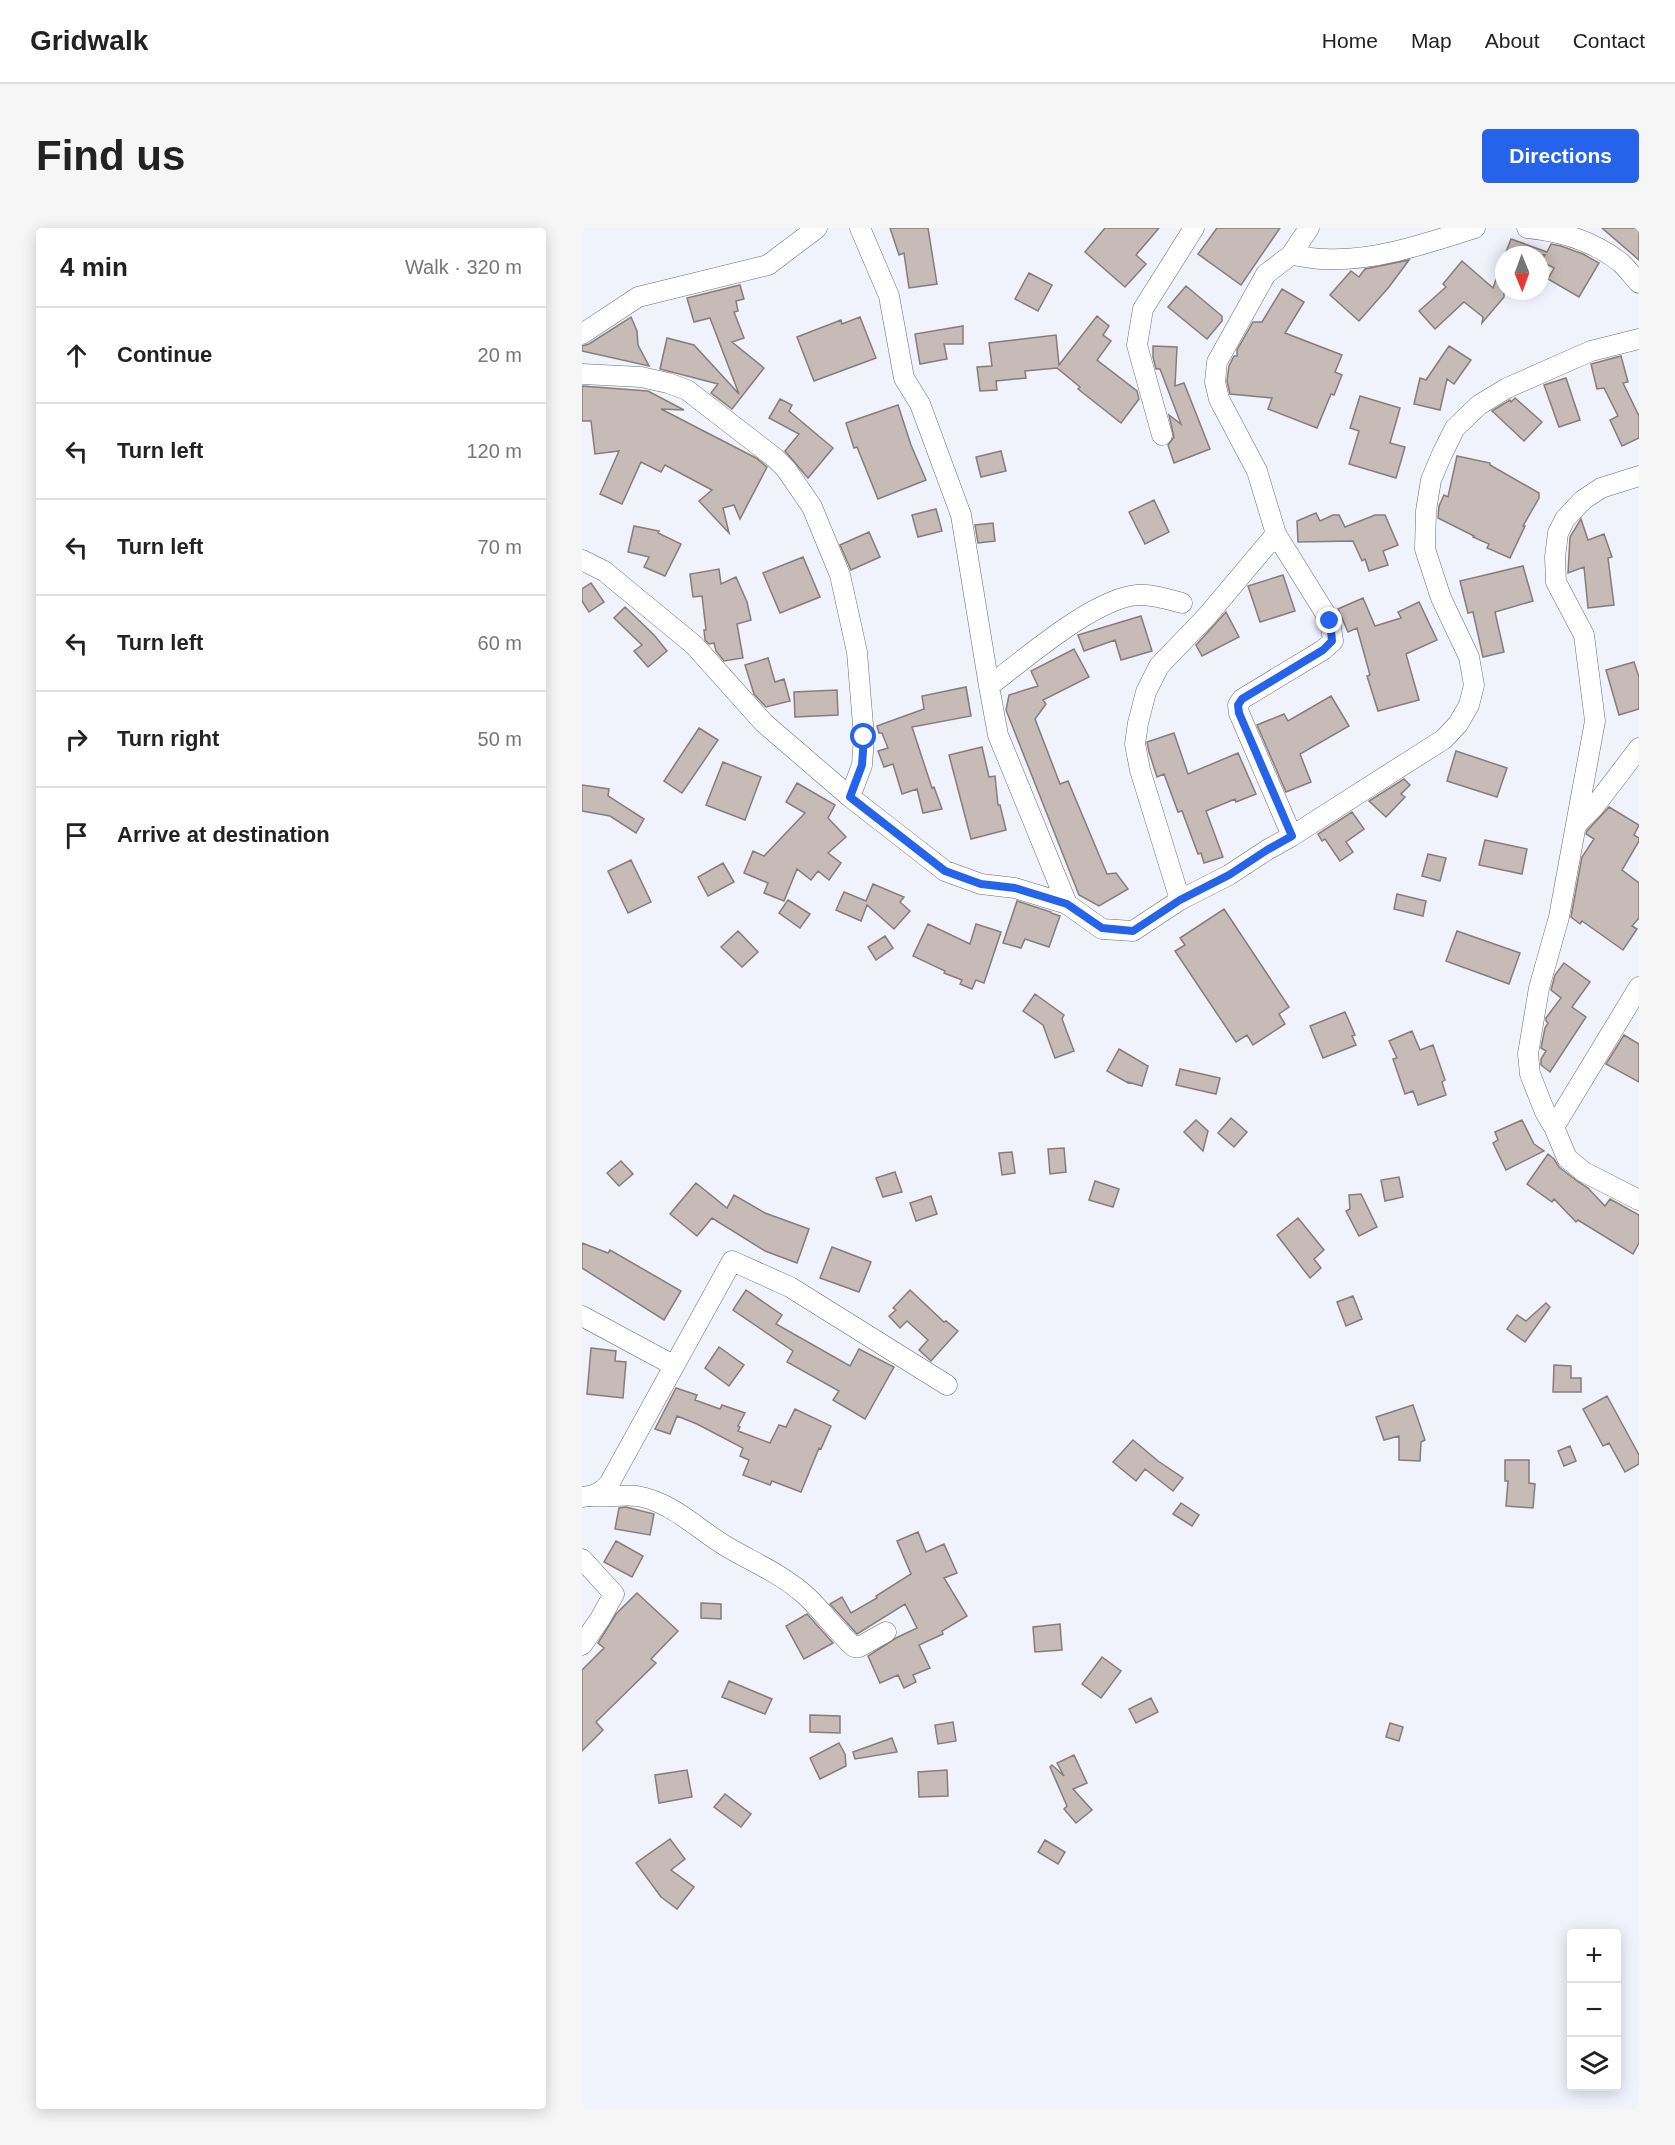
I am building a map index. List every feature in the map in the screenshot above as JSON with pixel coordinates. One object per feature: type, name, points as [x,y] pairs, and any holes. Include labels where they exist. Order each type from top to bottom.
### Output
[{"type":"street","points":[[582,334],[638,297],[768,265],[817,228]]},
{"type":"street","points":[[860,228],[890,296],[904,378],[920,404],[960,514],[998,735],[1067,904]]},
{"type":"street","points":[[1162,435],[1137,345],[1143,309],[1194,228]]},
{"type":"street","points":[[1292,836],[1239,713],[1238,705],[1242,699],[1323,650],[1332,641],[1330,621],[1276,534],[1257,471],[1219,399],[1215,382],[1217,362],[1266,274],[1292,255],[1309,228]]},
{"type":"street","points":[[1292,255],[1324,259],[1358,258],[1426,244],[1475,228]]},
{"type":"street","points":[[1527,228],[1582,239],[1620,262],[1639,284]]},
{"type":"street","points":[[582,560],[604,571],[694,645],[764,723],[850,797],[945,871],[981,884],[1015,888],[1067,904],[1102,928],[1133,931],[1180,900],[1229,875],[1292,836],[1444,739],[1458,724],[1469,705],[1474,686],[1469,657],[1441,598],[1425,549],[1426,511],[1431,480],[1455,428],[1479,405],[1507,388],[1591,351],[1639,339]]},
{"type":"street","points":[[582,374],[640,377],[687,390],[775,458],[786,469],[812,507],[840,575],[857,652],[864,737],[862,765],[850,797]]},
{"type":"street","points":[[1639,476],[1601,488],[1583,500],[1565,519],[1558,533],[1555,557],[1556,582],[1584,635],[1595,721],[1559,917],[1539,988],[1528,1054],[1530,1074],[1534,1085],[1567,1158],[1584,1172],[1639,1200]]},
{"type":"street","points":[[1180,900],[1140,770],[1135,744],[1146,692],[1159,666],[1207,616],[1276,534]]},
{"type":"street","points":[[989,687],[1050,640],[1102,605],[1137,595],[1162,597],[1182,603]]},
{"type":"street","points":[[1576,825],[1594,807],[1639,748]]},
{"type":"street","points":[[1554,1127],[1639,987]]},
{"type":"street","points":[[587,1497],[602,1492],[609,1484],[732,1260],[790,1287],[947,1385]]},
{"type":"street","points":[[582,1316],[673,1365]]},
{"type":"street","points":[[587,1497],[636,1496],[655,1501],[684,1517],[728,1547],[781,1576],[804,1594],[854,1647],[859,1647],[886,1632]]},
{"type":"street","points":[[582,1559],[614,1594],[582,1645]]},
{"type":"building","points":[[890,228],[928,228],[937,284],[909,288],[904,253],[899,255]]},
{"type":"building","points":[[1105,228],[1159,228],[1136,255],[1146,264],[1125,287],[1085,252]]},
{"type":"building","points":[[1217,228],[1280,228],[1241,285],[1198,254]]},
{"type":"building","points":[[1602,228],[1639,228],[1639,260]]},
{"type":"building","points":[[1511,239],[1530,246],[1508,246]]},
{"type":"building","points":[[1551,244],[1583,254],[1599,263],[1579,297],[1549,280],[1554,268],[1549,265]]},
{"type":"building","points":[[1409,260],[1359,321],[1330,295],[1351,271],[1359,277],[1365,269]]},
{"type":"building","points":[[1462,261],[1493,288],[1495,282],[1495,300],[1501,300],[1482,323],[1483,317],[1464,302],[1435,329],[1419,311],[1446,287],[1443,284]]},
{"type":"building","points":[[1029,273],[1052,285],[1038,311],[1015,299]]},
{"type":"building","points":[[740,285],[744,299],[736,301],[738,311],[734,312],[744,338],[732,342],[764,368],[732,409],[711,393],[718,384],[660,369],[667,338],[694,345],[739,394],[710,318],[694,322],[687,298]]},
{"type":"building","points":[[1186,286],[1222,316],[1222,321],[1207,339],[1168,307]]},
{"type":"building","points":[[1282,289],[1304,302],[1285,333],[1342,355],[1335,372],[1342,375],[1334,395],[1331,394],[1317,428],[1268,409],[1272,398],[1230,394],[1227,381],[1229,366],[1234,356],[1237,356],[1237,350],[1253,322],[1262,322]]},
{"type":"building","points":[[1097,316],[1109,326],[1103,335],[1111,341],[1097,360],[1137,391],[1139,399],[1121,423],[1078,389],[1080,387],[1057,368],[1025,371],[1026,378],[996,381],[997,390],[980,391],[977,367],[992,366],[989,343],[1056,335],[1059,365]]},
{"type":"building","points":[[631,317],[637,331],[638,345],[649,366],[582,351],[582,346],[589,344]]},
{"type":"building","points":[[860,317],[876,358],[814,381],[797,337],[841,320],[842,324]]},
{"type":"building","points":[[963,326],[963,344],[944,344],[947,359],[920,364],[915,334]]},
{"type":"building","points":[[1153,346],[1177,347],[1175,386],[1184,383],[1210,449],[1174,463],[1168,445],[1174,437],[1169,415],[1181,424],[1160,369],[1156,369]]},
{"type":"building","points":[[1449,346],[1471,360],[1454,384],[1447,379],[1440,410],[1414,404],[1420,378],[1426,380]]},
{"type":"building","points":[[1621,356],[1628,382],[1623,383],[1639,416],[1639,438],[1622,446],[1610,420],[1618,416],[1604,388],[1597,389],[1591,364]]},
{"type":"building","points":[[1566,378],[1580,420],[1559,427],[1544,385]]},
{"type":"building","points":[[582,386],[648,391],[684,410],[661,409],[756,458],[767,467],[740,519],[734,505],[723,508],[729,533],[699,501],[712,490],[665,465],[661,472],[641,462],[622,504],[600,494],[619,451],[595,454],[591,421],[582,421]]},
{"type":"building","points":[[1360,396],[1400,408],[1390,443],[1405,447],[1396,478],[1349,464],[1359,431],[1350,428]]},
{"type":"building","points":[[1515,398],[1542,422],[1524,441],[1492,411]]},
{"type":"building","points":[[780,399],[792,405],[789,411],[833,448],[808,478],[785,451],[799,434],[769,418]]},
{"type":"building","points":[[898,405],[911,445],[926,480],[878,499],[857,447],[854,448],[846,423]]},
{"type":"building","points":[[1001,451],[1006,471],[981,477],[976,457]]},
{"type":"building","points":[[1457,456],[1490,463],[1539,493],[1539,498],[1523,526],[1525,526],[1510,558],[1487,548],[1489,544],[1438,518],[1439,506],[1444,495],[1448,497]]},
{"type":"building","points":[[1154,500],[1169,532],[1145,544],[1129,512]]},
{"type":"building","points":[[936,509],[942,531],[918,537],[912,515]]},
{"type":"building","points":[[1316,513],[1320,521],[1333,515],[1339,515],[1345,527],[1375,515],[1385,515],[1398,545],[1383,551],[1388,565],[1369,571],[1365,559],[1362,561],[1353,541],[1298,542],[1297,521]]},
{"type":"building","points":[[1581,519],[1588,540],[1604,534],[1612,557],[1608,558],[1614,605],[1588,608],[1584,567],[1568,573],[1570,537]]},
{"type":"building","points":[[993,523],[995,541],[978,543],[975,525]]},
{"type":"building","points":[[634,526],[659,531],[658,533],[681,544],[665,576],[644,567],[649,557],[628,552]]},
{"type":"building","points":[[869,532],[880,557],[851,570],[840,545]]},
{"type":"building","points":[[803,557],[820,597],[780,613],[763,573]]},
{"type":"building","points":[[1523,566],[1533,601],[1495,612],[1504,652],[1483,657],[1473,612],[1468,613],[1460,581]]},
{"type":"building","points":[[719,569],[721,584],[736,577],[747,602],[751,620],[737,624],[743,658],[724,661],[716,651],[714,643],[709,644],[705,640],[702,596],[693,597],[690,574]]},
{"type":"building","points":[[1283,575],[1295,611],[1260,622],[1248,586]]},
{"type":"building","points":[[591,583],[604,602],[589,612],[582,601],[582,589]]},
{"type":"building","points":[[1363,598],[1375,626],[1401,618],[1398,612],[1419,602],[1437,640],[1406,654],[1419,700],[1378,711],[1367,676],[1370,675],[1357,628],[1348,632],[1338,609]]},
{"type":"building","points":[[625,607],[667,651],[648,667],[634,651],[642,645],[614,618]]},
{"type":"building","points":[[1226,612],[1239,637],[1202,656],[1196,645]]},
{"type":"building","points":[[1141,616],[1152,651],[1121,660],[1115,640],[1084,651],[1078,635]]},
{"type":"building","points":[[1074,649],[1089,677],[1043,700],[1046,704],[1035,719],[1060,784],[1068,781],[1107,874],[1116,873],[1128,889],[1099,906],[1079,895],[1006,710],[1009,695],[1038,686],[1031,671]]},
{"type":"building","points":[[768,658],[775,682],[784,679],[790,701],[766,707],[754,694],[745,665]]},
{"type":"building","points":[[1634,662],[1639,677],[1639,709],[1619,715],[1606,670]]},
{"type":"building","points":[[966,687],[971,716],[912,727],[932,788],[934,787],[942,809],[923,813],[917,789],[902,794],[893,764],[884,767],[878,751],[888,748],[877,726],[924,709],[922,696]]},
{"type":"building","points":[[837,690],[838,715],[795,717],[794,692]]},
{"type":"building","points":[[1331,696],[1349,726],[1300,754],[1311,782],[1286,792],[1257,725],[1284,714],[1288,721]]},
{"type":"building","points":[[699,728],[718,740],[682,793],[664,781]]},
{"type":"building","points":[[1174,733],[1188,774],[1238,753],[1256,794],[1236,802],[1235,799],[1206,811],[1223,857],[1204,863],[1201,853],[1198,854],[1182,811],[1178,812],[1164,774],[1157,777],[1149,752],[1147,742]]},
{"type":"building","points":[[982,747],[989,777],[995,776],[998,805],[1000,805],[1006,830],[971,839],[949,755]]},
{"type":"building","points":[[1456,751],[1507,768],[1497,797],[1447,781]]},
{"type":"building","points":[[723,762],[761,777],[745,820],[706,805]]},
{"type":"building","points":[[1404,779],[1410,785],[1401,794],[1405,797],[1386,817],[1369,801]]},
{"type":"building","points":[[797,783],[835,805],[828,818],[846,837],[828,853],[841,863],[829,880],[818,871],[811,880],[797,869],[784,901],[764,893],[768,883],[744,873],[753,851],[764,856],[805,813],[786,802]]},
{"type":"building","points":[[582,785],[609,789],[608,796],[644,819],[636,833],[610,816],[582,811]]},
{"type":"building","points":[[1609,807],[1639,825],[1634,835],[1639,838],[1639,841],[1622,870],[1639,883],[1639,918],[1632,926],[1637,929],[1623,950],[1582,921],[1580,924],[1571,917],[1582,857],[1594,839],[1586,834],[1587,831]]},
{"type":"building","points":[[1352,812],[1364,829],[1346,842],[1353,852],[1340,861],[1325,839],[1322,841],[1318,834]]},
{"type":"building","points":[[1485,840],[1527,849],[1522,874],[1479,865]]},
{"type":"building","points":[[1428,854],[1446,858],[1440,881],[1422,876]]},
{"type":"building","points":[[631,860],[651,902],[628,913],[608,871]]},
{"type":"building","points":[[723,863],[734,882],[708,896],[698,877]]},
{"type":"building","points":[[873,884],[904,897],[900,902],[910,911],[894,929],[867,905],[861,921],[836,910],[844,892],[866,901]]},
{"type":"building","points":[[1397,894],[1426,901],[1423,916],[1394,909]]},
{"type":"building","points":[[788,900],[810,914],[800,928],[779,913]]},
{"type":"building","points":[[1017,901],[1060,916],[1049,947],[1025,939],[1021,948],[1003,943]]},
{"type":"building","points":[[1224,909],[1289,1007],[1279,1014],[1285,1024],[1253,1045],[1247,1035],[1236,1042],[1175,951],[1185,945],[1180,938]]},
{"type":"building","points":[[928,924],[970,944],[976,924],[1001,932],[984,983],[976,980],[972,989],[960,984],[962,980],[913,956]]},
{"type":"building","points":[[738,931],[758,952],[742,967],[721,947]]},
{"type":"building","points":[[1457,931],[1520,953],[1509,984],[1446,961]]},
{"type":"building","points":[[885,936],[893,948],[876,960],[868,947]]},
{"type":"building","points":[[1564,963],[1590,982],[1572,1007],[1586,1017],[1550,1072],[1541,1065],[1541,1059],[1546,1051],[1541,1048],[1548,1023],[1546,1018],[1561,998],[1551,990],[1555,975]]},
{"type":"building","points":[[1035,994],[1064,1015],[1062,1019],[1074,1051],[1055,1058],[1043,1025],[1023,1011]]},
{"type":"building","points":[[1345,1012],[1355,1035],[1352,1036],[1356,1045],[1323,1058],[1310,1026]]},
{"type":"building","points":[[1412,1031],[1420,1050],[1433,1045],[1445,1080],[1442,1082],[1446,1095],[1418,1105],[1413,1091],[1405,1094],[1393,1059],[1397,1058],[1389,1041]]},
{"type":"building","points":[[1624,1035],[1639,1044],[1639,1082],[1606,1064]]},
{"type":"building","points":[[1119,1049],[1148,1066],[1142,1086],[1128,1083],[1107,1071]]},
{"type":"building","points":[[1180,1069],[1220,1078],[1216,1094],[1176,1085]]},
{"type":"building","points":[[1231,1118],[1247,1132],[1234,1147],[1218,1133]]},
{"type":"building","points":[[1196,1120],[1208,1131],[1203,1151],[1184,1132]]},
{"type":"building","points":[[1522,1120],[1534,1144],[1544,1151],[1506,1170],[1493,1143],[1498,1140],[1495,1132]]},
{"type":"building","points":[[1064,1148],[1066,1172],[1050,1174],[1048,1149]]},
{"type":"building","points":[[1012,1152],[1015,1173],[1002,1175],[999,1153]]},
{"type":"building","points":[[1548,1154],[1559,1167],[1588,1188],[1605,1206],[1610,1199],[1639,1215],[1639,1243],[1633,1254],[1578,1220],[1576,1222],[1554,1199],[1552,1202],[1527,1184]]},
{"type":"building","points":[[621,1161],[633,1174],[619,1186],[607,1173]]},
{"type":"building","points":[[895,1172],[902,1192],[883,1197],[876,1178]]},
{"type":"building","points":[[1399,1177],[1403,1197],[1385,1201],[1381,1180]]},
{"type":"building","points":[[1095,1181],[1119,1189],[1113,1207],[1089,1200]]},
{"type":"building","points":[[696,1183],[727,1208],[734,1195],[765,1213],[809,1229],[797,1263],[765,1251],[712,1218],[697,1236],[670,1214]]},
{"type":"building","points":[[1361,1194],[1377,1227],[1359,1236],[1346,1211],[1350,1209],[1349,1195]]},
{"type":"building","points":[[931,1196],[937,1214],[916,1221],[910,1203]]},
{"type":"building","points":[[1298,1218],[1324,1250],[1314,1259],[1321,1268],[1310,1278],[1277,1235]]},
{"type":"building","points":[[582,1243],[608,1253],[610,1250],[681,1291],[664,1320],[582,1268]]},
{"type":"building","points":[[832,1247],[871,1262],[859,1292],[820,1278]]},
{"type":"building","points":[[746,1290],[782,1315],[776,1324],[850,1366],[859,1349],[894,1367],[865,1419],[833,1400],[839,1391],[787,1362],[793,1351],[733,1310]]},
{"type":"building","points":[[910,1290],[944,1322],[946,1321],[958,1331],[931,1361],[919,1350],[928,1340],[907,1321],[900,1328],[889,1316],[896,1310],[893,1308]]},
{"type":"building","points":[[1353,1296],[1362,1319],[1346,1326],[1337,1302]]},
{"type":"building","points":[[1546,1303],[1550,1307],[1525,1342],[1507,1329],[1517,1315],[1526,1321]]},
{"type":"building","points":[[719,1347],[744,1365],[729,1386],[705,1368]]},
{"type":"building","points":[[591,1348],[616,1351],[615,1361],[626,1362],[623,1398],[587,1394]]},
{"type":"building","points":[[1554,1365],[1571,1366],[1571,1378],[1581,1378],[1581,1392],[1553,1392]]},
{"type":"building","points":[[676,1388],[697,1395],[695,1400],[720,1409],[722,1405],[745,1413],[738,1426],[740,1427],[738,1431],[770,1443],[779,1425],[786,1427],[795,1409],[831,1426],[821,1449],[819,1448],[801,1492],[772,1481],[770,1485],[743,1475],[749,1460],[740,1456],[743,1448],[697,1424],[677,1416],[670,1434],[655,1429]]},
{"type":"building","points":[[1607,1396],[1639,1455],[1639,1464],[1625,1472],[1609,1443],[1603,1446],[1583,1409]]},
{"type":"building","points":[[1413,1405],[1425,1440],[1421,1442],[1420,1461],[1399,1460],[1399,1436],[1384,1440],[1376,1417]]},
{"type":"building","points":[[1133,1440],[1183,1478],[1173,1491],[1145,1469],[1136,1481],[1113,1462]]},
{"type":"building","points":[[1570,1446],[1576,1461],[1564,1466],[1558,1451]]},
{"type":"building","points":[[1505,1460],[1529,1460],[1529,1483],[1535,1484],[1533,1508],[1506,1506],[1508,1481],[1505,1481]]},
{"type":"building","points":[[1181,1503],[1199,1515],[1192,1526],[1173,1514]]},
{"type":"building","points":[[626,1507],[654,1514],[650,1535],[615,1529],[619,1508]]},
{"type":"building","points":[[918,1532],[926,1552],[944,1544],[957,1573],[944,1578],[967,1616],[942,1631],[943,1634],[919,1645],[930,1668],[913,1675],[916,1682],[904,1688],[898,1675],[880,1683],[868,1656],[917,1628],[905,1604],[857,1634],[830,1604],[842,1597],[851,1613],[911,1574],[897,1541]]},
{"type":"building","points":[[616,1541],[643,1556],[632,1577],[604,1562]]},
{"type":"building","points":[[637,1593],[678,1631],[651,1659],[656,1663],[596,1722],[603,1730],[582,1751],[582,1670],[604,1648],[598,1643],[616,1614]]},
{"type":"building","points":[[701,1603],[721,1604],[721,1619],[701,1618]]},
{"type":"building","points":[[807,1614],[833,1643],[804,1659],[786,1626]]},
{"type":"building","points":[[1060,1624],[1062,1650],[1035,1652],[1033,1627]]},
{"type":"building","points":[[1102,1657],[1121,1671],[1101,1698],[1082,1684]]},
{"type":"building","points":[[729,1681],[772,1699],[765,1714],[722,1697]]},
{"type":"building","points":[[1151,1698],[1158,1712],[1136,1723],[1129,1709]]},
{"type":"building","points":[[810,1715],[840,1716],[840,1733],[810,1732]]},
{"type":"building","points":[[953,1722],[956,1741],[938,1744],[935,1725]]},
{"type":"building","points":[[1390,1723],[1403,1727],[1399,1741],[1386,1737]]},
{"type":"building","points":[[892,1738],[897,1752],[855,1759],[853,1752]]},
{"type":"building","points":[[839,1743],[845,1754],[846,1766],[820,1779],[810,1758]]},
{"type":"building","points":[[1074,1755],[1087,1783],[1073,1789],[1092,1810],[1076,1823],[1064,1809],[1067,1806],[1050,1767],[1052,1765],[1064,1776],[1057,1763]]},
{"type":"building","points":[[687,1770],[692,1797],[659,1803],[655,1775]]},
{"type":"building","points":[[947,1770],[948,1796],[919,1797],[918,1772]]},
{"type":"building","points":[[725,1794],[751,1814],[741,1827],[714,1807]]},
{"type":"building","points":[[670,1839],[685,1859],[671,1870],[694,1887],[677,1909],[661,1897],[636,1863]]},
{"type":"building","points":[[1045,1840],[1065,1852],[1058,1864],[1038,1852]]},
{"type":"route","points":[[864,737],[862,765],[850,797],[945,871],[981,884],[1015,888],[1067,904],[1084,918],[1102,928],[1133,931],[1180,900],[1229,875],[1292,836],[1239,713],[1238,705],[1242,699],[1323,650],[1332,641],[1330,621]]}]
